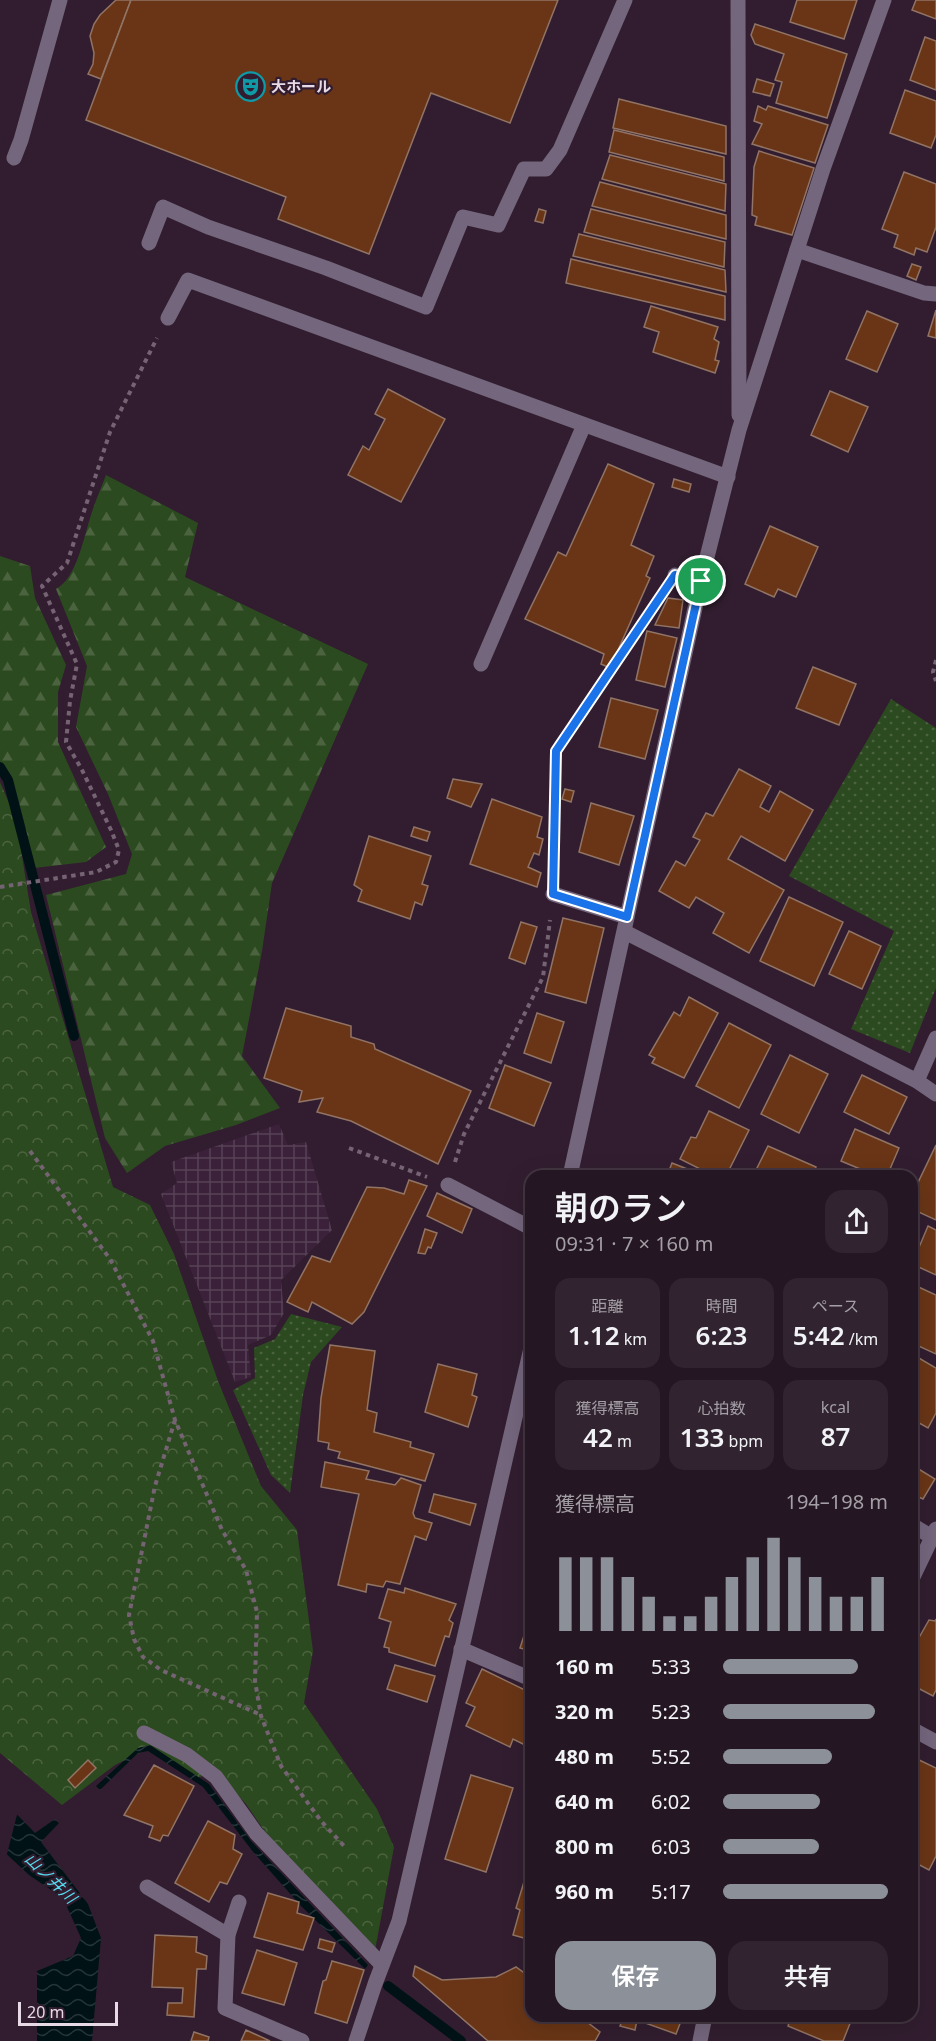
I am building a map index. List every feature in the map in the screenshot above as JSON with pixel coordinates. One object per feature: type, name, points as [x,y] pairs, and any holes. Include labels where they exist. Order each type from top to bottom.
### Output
[{"type":"street","points":[[14,158],[60,0]]},
{"type":"street","points":[[148,243],[162,207],[208,227],[326,267],[426,307],[463,217],[498,225],[524,169],[546,169],[560,150],[625,0]]},
{"type":"street","points":[[738,0],[739,430]]},
{"type":"street","points":[[571,1170],[701,581],[739,430],[823,169],[884,0]]},
{"type":"street","points":[[797,250],[924,293],[936,294]]},
{"type":"street","points":[[168,318],[188,280],[728,477]]},
{"type":"street","points":[[481,664],[584,425]]},
{"type":"street","points":[[675,575],[701,581]]},
{"type":"street","points":[[553,894],[626,925],[917,1081],[936,1094]]},
{"type":"street","points":[[917,1081],[936,1038]]},
{"type":"street","points":[[448,1185],[525,1225]]},
{"type":"street","points":[[356,2041],[399,1921],[525,1374]]},
{"type":"street","points":[[918,1527],[934,1533],[918,1567]]},
{"type":"street","points":[[461,1649],[525,1676]]},
{"type":"street","points":[[918,1732],[936,1742]]},
{"type":"street","points":[[144,1733],[187,1755],[216,1778],[256,1833],[382,1965]]},
{"type":"street","points":[[147,1887],[228,1935]]},
{"type":"street","points":[[239,1902],[228,1935],[225,2008],[302,2041]]},
{"type":"street","points":[[700,2041],[704,2022]]},
{"type":"path","points":[[0,887],[96,872],[116,862],[119,850],[111,830],[66,742],[77,664],[42,585],[67,563],[110,432],[168,318]]},
{"type":"path","points":[[349,1148],[448,1185],[464,1134],[543,976],[553,894],[556,751],[675,575]]},
{"type":"path","points":[[936,660],[933,672],[936,681]]},
{"type":"path","points":[[30,1151],[110,1259],[153,1341],[175,1420],[222,1530],[246,1570],[257,1612],[255,1681],[261,1716],[281,1766],[321,1821],[345,1847]]},
{"type":"path","points":[[175,1420],[155,1485],[129,1615],[134,1639],[143,1657],[161,1670],[240,1704],[261,1716]]},
{"type":"shaded area","points":[[279,1124],[288,1145],[306,1142],[332,1230],[281,1280],[284,1313],[271,1335],[248,1345],[251,1377],[235,1382],[161,1194],[177,1183],[171,1162]]},
{"type":"green space","points":[[106,475],[198,523],[185,577],[368,664],[272,883],[242,1056],[280,1108],[236,1125],[165,1146],[127,1173],[105,1138],[46,895],[126,874],[132,854],[108,794],[76,727],[87,666],[56,589],[63,584],[74,566]]},
{"type":"green space","points":[[0,556],[30,566],[35,598],[66,665],[58,692],[58,742],[106,847],[86,862],[34,868],[10,777],[0,767]]},
{"type":"green space","points":[[891,699],[936,728],[936,988],[910,1053],[851,1029],[894,931],[789,876]]},
{"type":"green space","points":[[0,782],[16,819],[31,912],[113,1187],[150,1205],[174,1254],[218,1381],[261,1486],[297,1530],[313,1651],[304,1703],[377,1809],[394,1847],[374,1956],[272,1842],[246,1804],[215,1771],[193,1780],[149,1748],[115,1765],[62,1805],[0,1753]]},
{"type":"green space","points":[[291,1314],[342,1327],[311,1362],[303,1395],[290,1493],[271,1475],[233,1390],[255,1378],[254,1348],[275,1339]]},
{"type":"water","points":[[150,1745],[209,1784],[251,1841],[368,1965],[365,1969],[301,1906],[254,1853],[203,1787],[148,1751],[138,1753],[100,1790],[96,1786],[138,1748]]},
{"type":"water","name":"山ノ井川","points":[[0,1797],[35,1833],[55,1819],[59,1823],[41,1842],[88,1904],[101,1938],[92,2041],[37,2041],[37,1971],[73,1956],[81,1938],[63,1898],[29,1875],[0,1848]]},
{"type":"pier","points":[[0,1794],[18,1811],[6,1858],[0,1852]]},
{"type":"building","points":[[116,0],[131,0],[101,79],[88,74],[93,64],[94,53],[90,36],[100,15]]},
{"type":"building","points":[[131,0],[558,0],[510,123],[431,93],[369,254],[278,219],[286,197],[86,120]]},
{"type":"building","points":[[797,0],[857,0],[844,39],[790,22]]},
{"type":"building","points":[[916,0],[936,0],[936,19],[912,10]]},
{"type":"building","points":[[755,24],[847,54],[827,118],[776,103],[782,82],[775,80],[784,54],[755,44],[751,35]]},
{"type":"building","points":[[925,37],[936,41],[936,90],[910,80]]},
{"type":"building","points":[[757,79],[774,84],[770,96],[753,92]]},
{"type":"building","points":[[905,90],[936,101],[936,135],[931,148],[890,133]]},
{"type":"building","points":[[619,99],[726,126],[726,154],[613,128]]},
{"type":"building","points":[[758,106],[766,110],[768,106],[828,125],[815,163],[752,144],[762,124],[754,121]]},
{"type":"building","points":[[614,130],[724,157],[724,181],[609,152]]},
{"type":"building","points":[[759,151],[814,168],[792,235],[755,225],[757,217],[752,215],[754,167]]},
{"type":"building","points":[[610,155],[726,184],[725,211],[602,179]]},
{"type":"building","points":[[904,172],[936,184],[936,227],[927,252],[916,248],[914,255],[894,247],[898,235],[882,229]]},
{"type":"building","points":[[600,182],[726,215],[726,239],[592,206]]},
{"type":"building","points":[[539,209],[546,211],[543,223],[535,221]]},
{"type":"building","points":[[591,209],[725,242],[724,267],[584,232]]},
{"type":"building","points":[[579,234],[725,270],[726,292],[573,256]]},
{"type":"building","points":[[571,259],[725,296],[725,320],[566,283]]},
{"type":"building","points":[[912,264],[921,267],[916,280],[907,276]]},
{"type":"building","points":[[651,306],[718,327],[714,339],[719,342],[715,360],[719,361],[715,373],[653,352],[659,332],[644,327]]},
{"type":"building","points":[[936,310],[936,338],[928,336]]},
{"type":"building","points":[[867,311],[898,324],[877,372],[846,359]]},
{"type":"building","points":[[388,389],[445,419],[401,502],[348,475],[363,446],[369,450],[385,419],[375,414]]},
{"type":"building","points":[[830,391],[868,407],[848,452],[811,435]]},
{"type":"building","points":[[608,464],[654,484],[631,545],[654,556],[646,576],[650,578],[610,668],[601,664],[604,654],[525,619],[558,552],[566,556]]},
{"type":"building","points":[[674,479],[691,484],[689,492],[672,487]]},
{"type":"building","points":[[770,526],[818,547],[796,597],[778,589],[774,597],[745,584]]},
{"type":"building","points":[[668,598],[683,600],[679,628],[655,625]]},
{"type":"building","points":[[647,631],[677,638],[665,687],[636,680]]},
{"type":"building","points":[[813,667],[856,684],[839,725],[796,708]]},
{"type":"building","points":[[611,698],[658,710],[645,759],[599,747]]},
{"type":"building","points":[[739,769],[771,786],[760,807],[769,812],[780,791],[813,810],[785,861],[741,836],[728,859],[784,890],[749,953],[713,933],[724,913],[696,897],[689,908],[659,891],[676,861],[685,866],[700,840],[693,837],[706,813],[713,816]]},
{"type":"building","points":[[453,779],[482,784],[471,807],[447,798]]},
{"type":"building","points":[[565,789],[574,791],[571,802],[562,799]]},
{"type":"building","points":[[492,799],[542,817],[537,837],[543,839],[539,855],[534,853],[528,867],[541,873],[537,887],[470,864]]},
{"type":"building","points":[[591,803],[634,816],[619,865],[579,852]]},
{"type":"building","points":[[414,827],[430,832],[427,841],[411,836]]},
{"type":"building","points":[[369,836],[431,856],[422,884],[428,886],[422,905],[415,902],[410,919],[358,901],[362,890],[354,885]]},
{"type":"building","points":[[789,897],[843,922],[814,986],[760,961]]},
{"type":"building","points":[[563,918],[604,928],[586,1003],[545,992]]},
{"type":"building","points":[[521,922],[537,927],[525,964],[509,958]]},
{"type":"building","points":[[849,931],[881,946],[862,989],[829,974]]},
{"type":"building","points":[[689,997],[718,1013],[684,1078],[652,1063],[655,1058],[649,1055],[674,1012],[680,1016]]},
{"type":"building","points":[[286,1008],[351,1026],[351,1037],[374,1044],[375,1049],[471,1091],[438,1164],[351,1121],[317,1112],[323,1098],[299,1102],[302,1091],[264,1078]]},
{"type":"building","points":[[537,1013],[564,1022],[551,1063],[524,1053]]},
{"type":"building","points":[[729,1023],[771,1045],[739,1108],[696,1086]]},
{"type":"building","points":[[790,1055],[828,1074],[799,1133],[761,1114]]},
{"type":"building","points":[[505,1065],[551,1083],[534,1126],[489,1108]]},
{"type":"building","points":[[862,1075],[907,1097],[889,1134],[844,1112]]},
{"type":"building","points":[[709,1111],[749,1130],[729,1170],[702,1170],[680,1159],[691,1137],[696,1138]]},
{"type":"building","points":[[855,1129],[899,1148],[890,1170],[863,1170],[841,1161]]},
{"type":"building","points":[[936,1145],[936,1220],[918,1212],[918,1182]]},
{"type":"building","points":[[768,1146],[816,1167],[815,1170],[756,1170]]},
{"type":"building","points":[[672,1163],[690,1170],[669,1170]]},
{"type":"building","points":[[409,1180],[427,1186],[364,1312],[352,1324],[312,1302],[308,1312],[287,1302],[312,1256],[330,1262],[367,1187],[384,1188],[404,1194]]},
{"type":"building","points":[[437,1193],[472,1209],[462,1233],[427,1216]]},
{"type":"building","points":[[928,1226],[936,1230],[936,1275],[918,1267],[918,1250]]},
{"type":"building","points":[[425,1229],[437,1233],[431,1248],[428,1247],[425,1254],[418,1253]]},
{"type":"building","points":[[918,1287],[936,1295],[936,1354],[918,1346]]},
{"type":"building","points":[[330,1345],[375,1351],[367,1410],[377,1413],[374,1432],[411,1442],[410,1447],[434,1454],[425,1481],[338,1458],[340,1452],[328,1449],[329,1443],[318,1441],[321,1398]]},
{"type":"building","points":[[918,1358],[936,1368],[936,1413],[928,1428],[918,1422]]},
{"type":"building","points":[[438,1364],[477,1374],[472,1395],[477,1397],[468,1427],[425,1412]]},
{"type":"building","points":[[325,1462],[369,1471],[366,1479],[395,1485],[401,1478],[421,1485],[413,1513],[415,1518],[432,1523],[426,1540],[415,1536],[400,1584],[386,1581],[383,1587],[367,1584],[366,1592],[338,1585],[359,1494],[321,1487]]},
{"type":"building","points":[[918,1469],[935,1479],[923,1499],[918,1497]]},
{"type":"building","points":[[434,1494],[476,1504],[470,1525],[429,1512]]},
{"type":"building","points":[[405,1588],[456,1604],[449,1620],[453,1623],[449,1637],[445,1636],[435,1666],[389,1652],[389,1648],[384,1647],[391,1622],[379,1618],[388,1589],[404,1593]]},
{"type":"building","points":[[936,1619],[936,1690],[933,1696],[918,1688],[918,1639],[929,1620],[935,1621]]},
{"type":"building","points":[[525,1632],[525,1649],[520,1648]]},
{"type":"building","points":[[395,1665],[435,1676],[427,1702],[387,1689]]},
{"type":"building","points":[[482,1669],[525,1690],[525,1740],[523,1744],[513,1739],[510,1747],[466,1726],[475,1707],[466,1703]]},
{"type":"building","points":[[918,1759],[936,1768],[936,1856],[929,1870],[918,1864]]},
{"type":"building","points":[[88,1760],[96,1768],[75,1788],[68,1780]]},
{"type":"building","points":[[154,1765],[194,1786],[168,1836],[163,1835],[160,1841],[149,1837],[153,1826],[124,1815]]},
{"type":"building","points":[[471,1775],[513,1788],[486,1872],[445,1859]]},
{"type":"building","points":[[208,1821],[235,1835],[233,1849],[242,1854],[227,1884],[220,1882],[209,1902],[175,1883]]},
{"type":"building","points":[[525,1879],[525,1938],[513,1935],[520,1910],[516,1908]]},
{"type":"building","points":[[268,1893],[299,1902],[297,1913],[314,1918],[303,1950],[254,1937]]},
{"type":"building","points":[[155,1935],[197,1937],[196,1952],[207,1956],[206,1969],[197,1969],[194,2017],[167,2015],[168,2003],[182,2003],[183,1988],[152,1987]]},
{"type":"building","points":[[320,1939],[335,1943],[332,1952],[318,1948]]},
{"type":"building","points":[[257,1950],[297,1963],[284,2005],[242,1993]]},
{"type":"building","points":[[332,1961],[364,1970],[347,2023],[315,2013],[323,1981],[326,1980]]},
{"type":"building","points":[[415,1966],[442,1980],[496,1977],[516,1967],[525,1974],[525,2022],[587,2022],[600,2032],[595,2041],[488,2041],[413,1976]]},
{"type":"building","points":[[622,2022],[637,2022],[635,2030],[620,2026]]},
{"type":"building","points":[[643,2022],[681,2022],[676,2034]]},
{"type":"building","points":[[789,2022],[851,2022],[843,2041],[824,2041],[788,2026]]},
{"type":"building","points":[[246,2030],[270,2041],[241,2041]]},
{"type":"building","points":[[194,2032],[209,2037],[208,2041],[191,2041]]},
{"type":"waterway","points":[[0,767],[8,780],[74,1036]]},
{"type":"waterway","points":[[388,1986],[461,2041]]},
{"type":"place","name":"大ホール","points":[[250,86]]},
{"type":"route","points":[[675,575],[701,581],[627,917],[553,894],[556,751],[675,575]]}]
